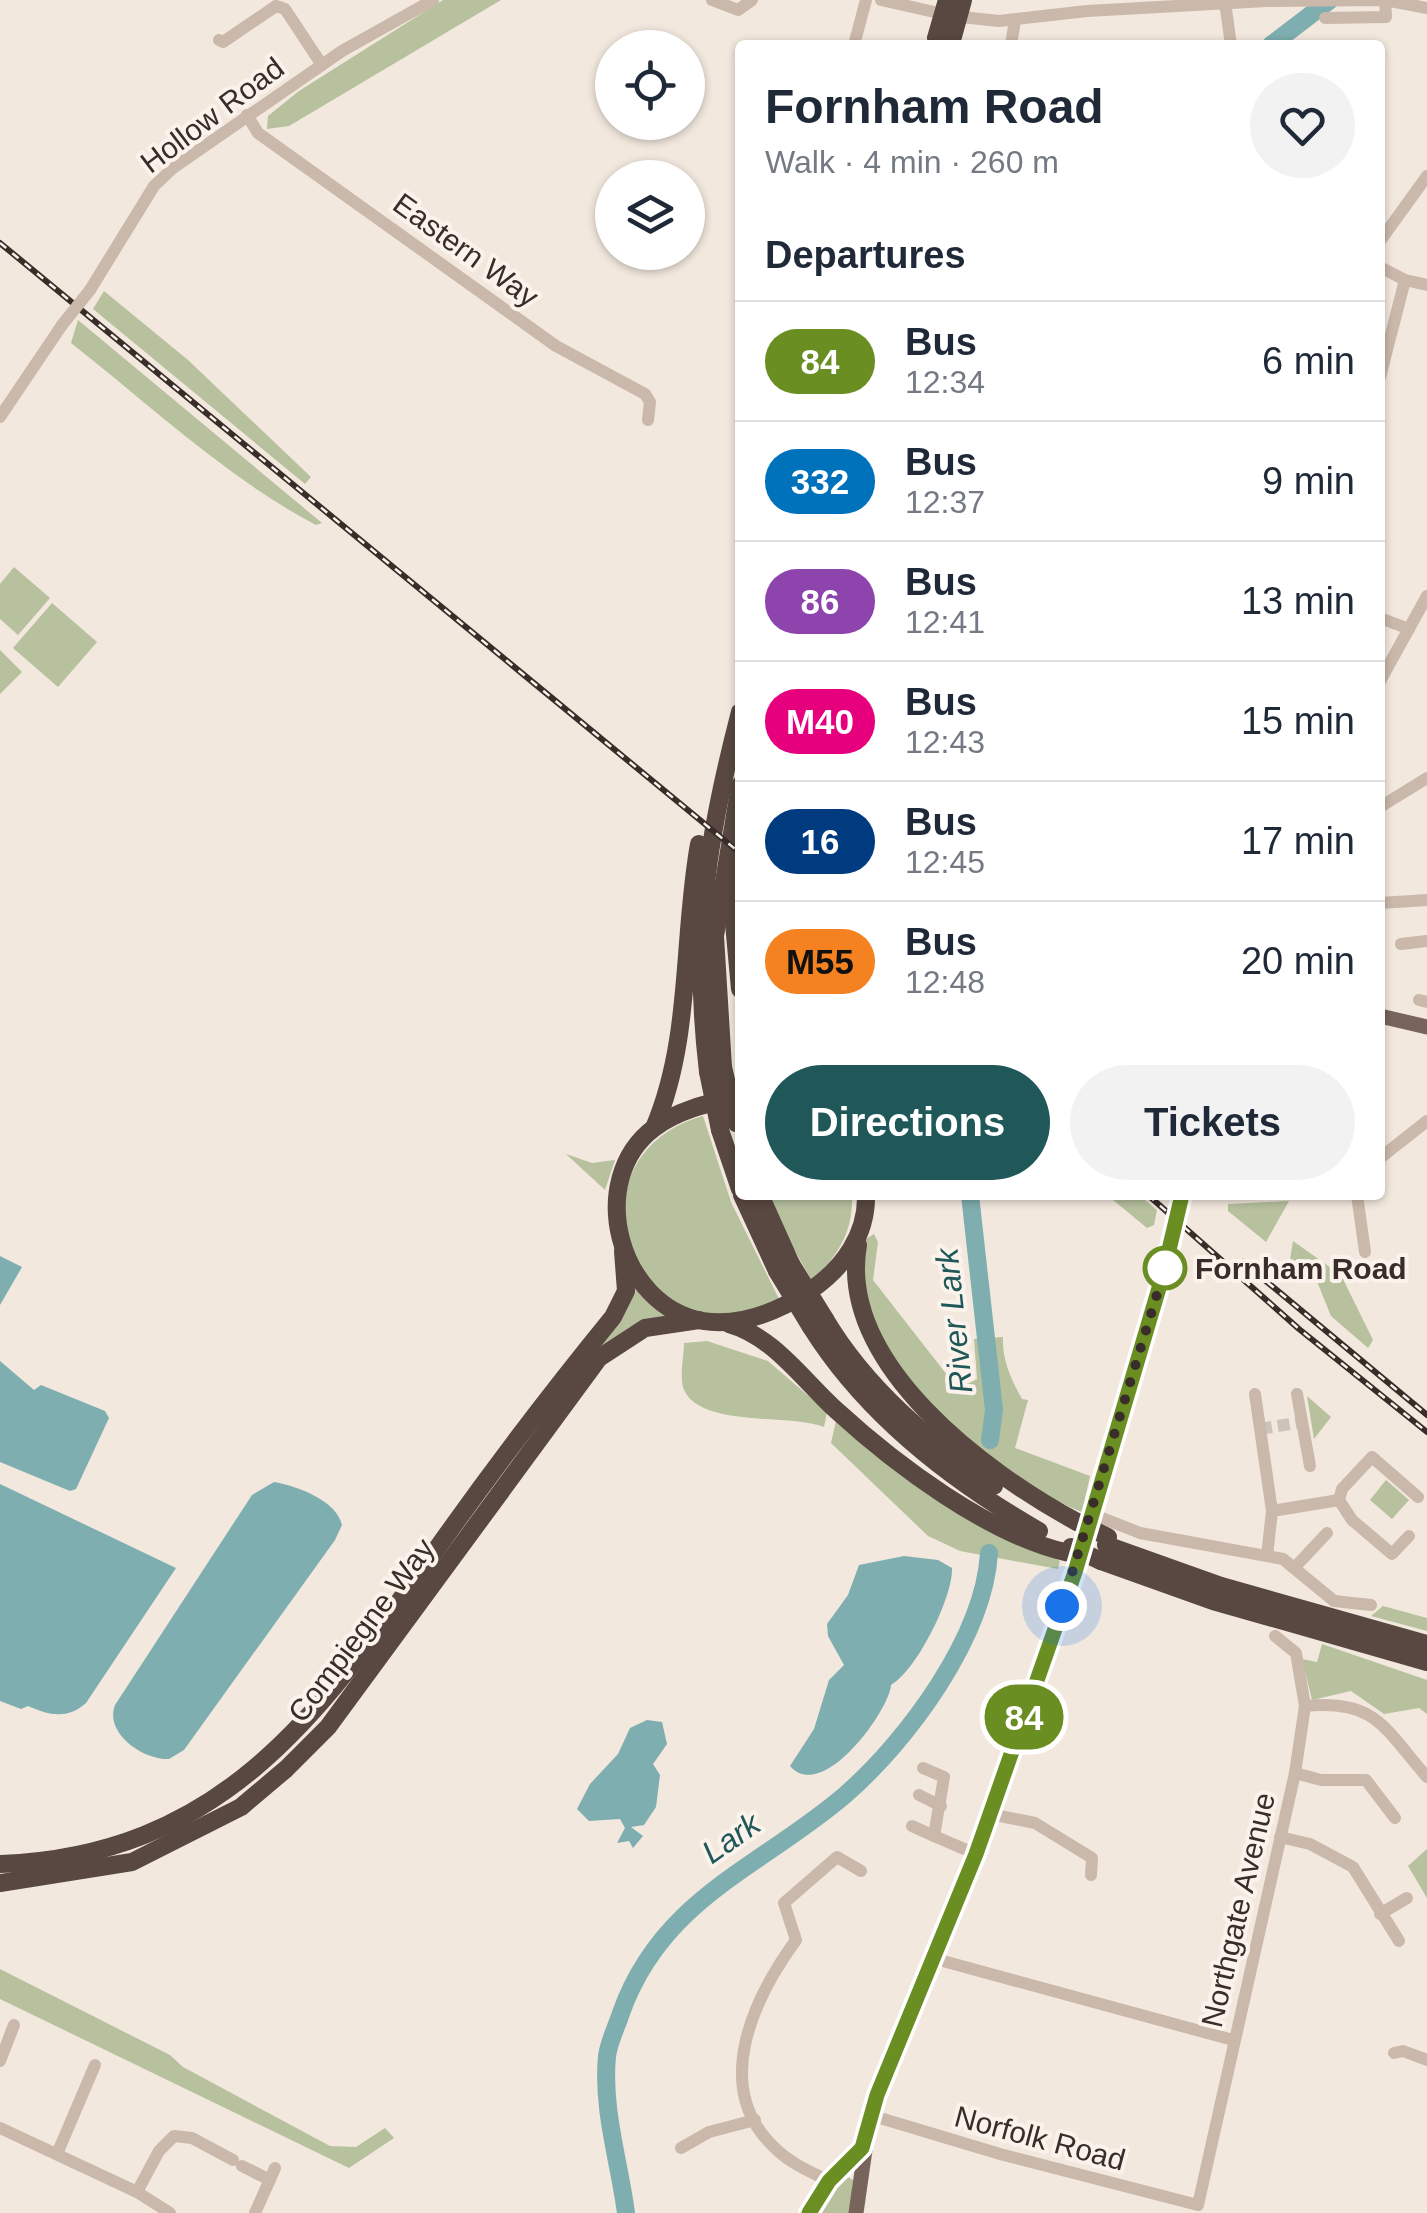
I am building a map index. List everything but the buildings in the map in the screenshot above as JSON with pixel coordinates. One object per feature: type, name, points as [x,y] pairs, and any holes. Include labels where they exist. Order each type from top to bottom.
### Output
[{"type":"highway","points":[[943,40],[946,0]]},
{"type":"highway","points":[[944,40],[963,0]]},
{"type":"highway","points":[[732,1130],[700,1009],[699,920],[717,800],[735,731]]},
{"type":"highway","points":[[654,1128],[670,1090],[679,1038],[700,838],[717,800]]},
{"type":"highway","points":[[715,1069],[715,936],[735,815]]},
{"type":"highway","points":[[735,891],[735,935]]},
{"type":"highway","points":[[654,1128],[685,1111],[735,1097]]},
{"type":"highway","name":"Compiegne Way","points":[[0,1864],[54,1860],[177,1820],[232,1789],[285,1745],[350,1670],[455,1523],[613,1317],[626,1291],[616,1223],[618,1187],[629,1158],[654,1128]]},
{"type":"highway","points":[[746,1200],[864,1396],[927,1456],[1000,1509],[1077,1533],[1101,1549],[1296,1609],[1427,1644]]},
{"type":"highway","points":[[762,1200],[784,1267]]},
{"type":"highway","points":[[865,1200],[855,1267],[860,1305],[907,1385],[982,1462],[1101,1549],[1213,1601],[1427,1662]]},
{"type":"highway","points":[[623,1250],[656,1294],[699,1320],[724,1322],[772,1311],[812,1289],[843,1262],[861,1230]]},
{"type":"highway","name":"Compiegne Way","points":[[0,1883],[132,1862],[241,1807],[328,1728],[599,1358],[620,1340],[644,1328],[699,1320]]},
{"type":"highway","points":[[724,1322],[762,1339],[837,1411],[942,1492],[1023,1535],[1077,1533]]},
{"type":"main road","points":[[1385,1017],[1427,1027]]},
{"type":"main road","points":[[856,2213],[862,2148],[870,2114],[990,1814],[1164,1271],[1181,1200]]},
{"type":"main road","points":[[809,2213],[826,2187],[862,2148]]},
{"type":"main road","points":[[826,2187],[859,2176]]},
{"type":"street","name":"Hollow Road","points":[[0,417],[90,290],[154,186],[246,115],[433,0]]},
{"type":"street","points":[[712,0],[738,10],[752,0]]},
{"type":"street","points":[[855,40],[866,0]]},
{"type":"street","points":[[882,0],[952,16],[1015,20],[1166,3],[1385,0],[1427,8]]},
{"type":"street","points":[[1325,18],[1386,17],[1385,0]]},
{"type":"street","points":[[1225,2],[1230,40]]},
{"type":"street","points":[[219,40],[223,42],[276,6],[285,10],[322,65]]},
{"type":"street","points":[[1012,40],[1015,20]]},
{"type":"street","name":"Eastern Way","points":[[246,115],[258,132],[556,346],[645,394],[650,402],[648,420]]},
{"type":"street","points":[[1385,234],[1427,176]]},
{"type":"street","points":[[1385,269],[1405,280],[1427,285]]},
{"type":"street","points":[[1385,358],[1405,280]]},
{"type":"street","points":[[1385,672],[1427,596]]},
{"type":"street","points":[[1385,620],[1409,629]]},
{"type":"street","points":[[1385,803],[1427,778]]},
{"type":"street","points":[[1385,904],[1427,900]]},
{"type":"street","points":[[1401,944],[1427,942]]},
{"type":"street","points":[[1385,1154],[1427,1120]]},
{"type":"street","points":[[1357,1200],[1366,1252]]},
{"type":"street","points":[[1255,1394],[1272,1511],[1266,1556]]},
{"type":"street","points":[[1297,1394],[1310,1466]]},
{"type":"street","points":[[1408,1536],[1392,1554],[1352,1520],[1339,1500],[1342,1489],[1372,1458],[1418,1498]]},
{"type":"street","points":[[1272,1511],[1339,1500]]},
{"type":"street","points":[[1077,1533],[1140,1533],[1266,1556],[1296,1566],[1334,1601],[1372,1605]]},
{"type":"street","points":[[1296,1566],[1327,1533]]},
{"type":"street","name":"Northgate Avenue","points":[[1198,2205],[1295,1773],[1305,1706],[1296,1653],[1275,1636]]},
{"type":"street","points":[[1305,1706],[1342,1702],[1361,1708],[1427,1777]]},
{"type":"street","points":[[923,1768],[944,1777],[934,1836]]},
{"type":"street","points":[[1295,1773],[1321,1780],[1366,1780],[1394,1818]]},
{"type":"street","points":[[918,1795],[942,1806]]},
{"type":"street","points":[[990,1814],[1048,1829],[1092,1858],[1091,1875]]},
{"type":"street","points":[[912,1826],[976,1854]]},
{"type":"street","points":[[1280,1837],[1310,1844],[1352,1868],[1399,1941]]},
{"type":"street","points":[[826,2187],[779,2152],[755,2120],[742,2096],[738,2068],[767,1980],[796,1940],[784,1904],[837,1857],[861,1871]]},
{"type":"street","points":[[1380,1914],[1407,1898]]},
{"type":"street","points":[[932,1958],[1233,2040]]},
{"type":"street","points":[[0,2060],[15,2031]]},
{"type":"street","points":[[1394,2053],[1403,2051],[1427,2060]]},
{"type":"street","points":[[57,2154],[96,2071]]},
{"type":"street","name":"Norfolk Road","points":[[870,2114],[1000,2154],[1198,2205]]},
{"type":"street","points":[[688,2148],[709,2132],[755,2120]]},
{"type":"street","points":[[0,2128],[137,2192],[170,2213]]},
{"type":"street","points":[[137,2192],[159,2151],[174,2136],[192,2138],[217,2156],[272,2174],[255,2213]]},
{"type":"green space","points":[[443,0],[501,0],[289,126],[267,129],[268,116],[299,91]]},
{"type":"green space","points":[[104,291],[188,360],[311,477],[305,484],[93,309]]},
{"type":"green space","points":[[78,320],[322,523],[316,525],[252,486],[71,343]]},
{"type":"green space","points":[[14,567],[50,598],[18,635],[0,619],[0,584]]},
{"type":"green space","points":[[52,603],[97,642],[58,687],[13,648]]},
{"type":"green space","points":[[0,650],[22,672],[0,694]]},
{"type":"green space","points":[[703,1116],[731,1202],[780,1301],[727,1314],[683,1306],[650,1283],[630,1249],[624,1210],[633,1171],[659,1138]]},
{"type":"green space","points":[[566,1154],[592,1163],[615,1160],[605,1190]]},
{"type":"green space","points":[[766,1200],[852,1200],[847,1232],[812,1281]]},
{"type":"green space","points":[[1113,1200],[1145,1200],[1157,1210],[1154,1225],[1147,1228]]},
{"type":"green space","points":[[1289,1201],[1266,1242],[1228,1211],[1228,1204]]},
{"type":"green space","points":[[874,1234],[878,1242],[873,1280],[958,1389],[977,1379],[974,1339],[1003,1337],[1011,1377],[1022,1399],[1028,1400],[1015,1448],[1090,1476],[1082,1512],[1014,1475],[943,1418],[911,1384],[885,1349],[867,1313],[859,1272],[866,1239]]},
{"type":"green space","points":[[1293,1241],[1341,1275],[1373,1340],[1368,1348],[1331,1316],[1316,1279],[1289,1266]]},
{"type":"green space","points":[[630,1282],[675,1317],[630,1327],[589,1356]]},
{"type":"green space","points":[[707,1341],[768,1361],[827,1412],[824,1427],[726,1415],[694,1402],[683,1385],[684,1343]]},
{"type":"green space","points":[[1307,1396],[1331,1417],[1314,1439]]},
{"type":"green space","points":[[836,1421],[1000,1532],[1060,1561],[1058,1569],[960,1551],[928,1536],[831,1443]]},
{"type":"green space","points":[[1386,1480],[1409,1500],[1392,1519],[1370,1500]]},
{"type":"green space","points":[[1383,1606],[1427,1618],[1427,1631],[1371,1616]]},
{"type":"green space","points":[[1322,1644],[1427,1680],[1427,1714],[1419,1708],[1384,1714],[1351,1691],[1312,1700],[1302,1659],[1317,1662]]},
{"type":"green space","points":[[1427,1849],[1427,1898],[1408,1866]]},
{"type":"green space","points":[[0,1969],[170,2055],[183,2067],[330,2146],[356,2147],[385,2128],[394,2138],[349,2168],[0,1999]]},
{"type":"green space","points":[[840,2178],[853,2180],[850,2213],[815,2213]]},
{"type":"water","points":[[0,1256],[22,1267],[0,1305]]},
{"type":"water","points":[[0,1361],[34,1390],[41,1385],[105,1411],[109,1418],[76,1489],[70,1491],[0,1462]]},
{"type":"water","points":[[274,1482],[324,1501],[342,1525],[184,1750],[169,1759],[148,1755],[120,1735],[113,1715],[115,1705],[252,1495]]},
{"type":"water","points":[[0,1484],[176,1568],[86,1703],[72,1712],[51,1713],[28,1706],[21,1709],[0,1701]]},
{"type":"water","points":[[904,1556],[938,1560],[952,1568],[940,1615],[922,1650],[891,1685],[879,1713],[852,1749],[820,1773],[804,1774],[790,1766],[814,1729],[829,1680],[844,1665],[828,1636],[827,1624],[848,1595],[859,1565]]},
{"type":"water","points":[[647,1720],[662,1722],[667,1744],[653,1764],[660,1775],[656,1807],[644,1825],[631,1827],[643,1836],[633,1848],[629,1841],[617,1843],[625,1828],[620,1819],[589,1821],[577,1809],[590,1784],[618,1754],[630,1728]]},
{"type":"waterway","name":"River Lark","points":[[1278,40],[1330,0]]},
{"type":"waterway","name":"River Lark","points":[[971,1200],[994,1410],[990,1440]]},
{"type":"waterway","name":"Lark","points":[[626,2213],[609,2115],[607,2056],[639,1974],[661,1941],[688,1912],[845,1795],[893,1746],[939,1685],[958,1652],[984,1585],[989,1553]]},
{"type":"tunnel","points":[[1260,1429],[1302,1422]]},
{"type":"railway","points":[[0,243],[735,849]]},
{"type":"railway","points":[[1154,1200],[1299,1329],[1427,1432]]},
{"type":"railway","points":[[1243,1262],[1427,1415]]},
{"type":"bus line","name":"84","points":[[809,2213],[829,2181],[847,2168],[862,2148],[877,2095],[976,1854],[1075,1572],[1164,1271],[1181,1200]]},
{"type":"place","name":"Fornham Road","points":[[1165,1268]]},
{"type":"route","points":[[1062,1606],[1165,1268]]}]
